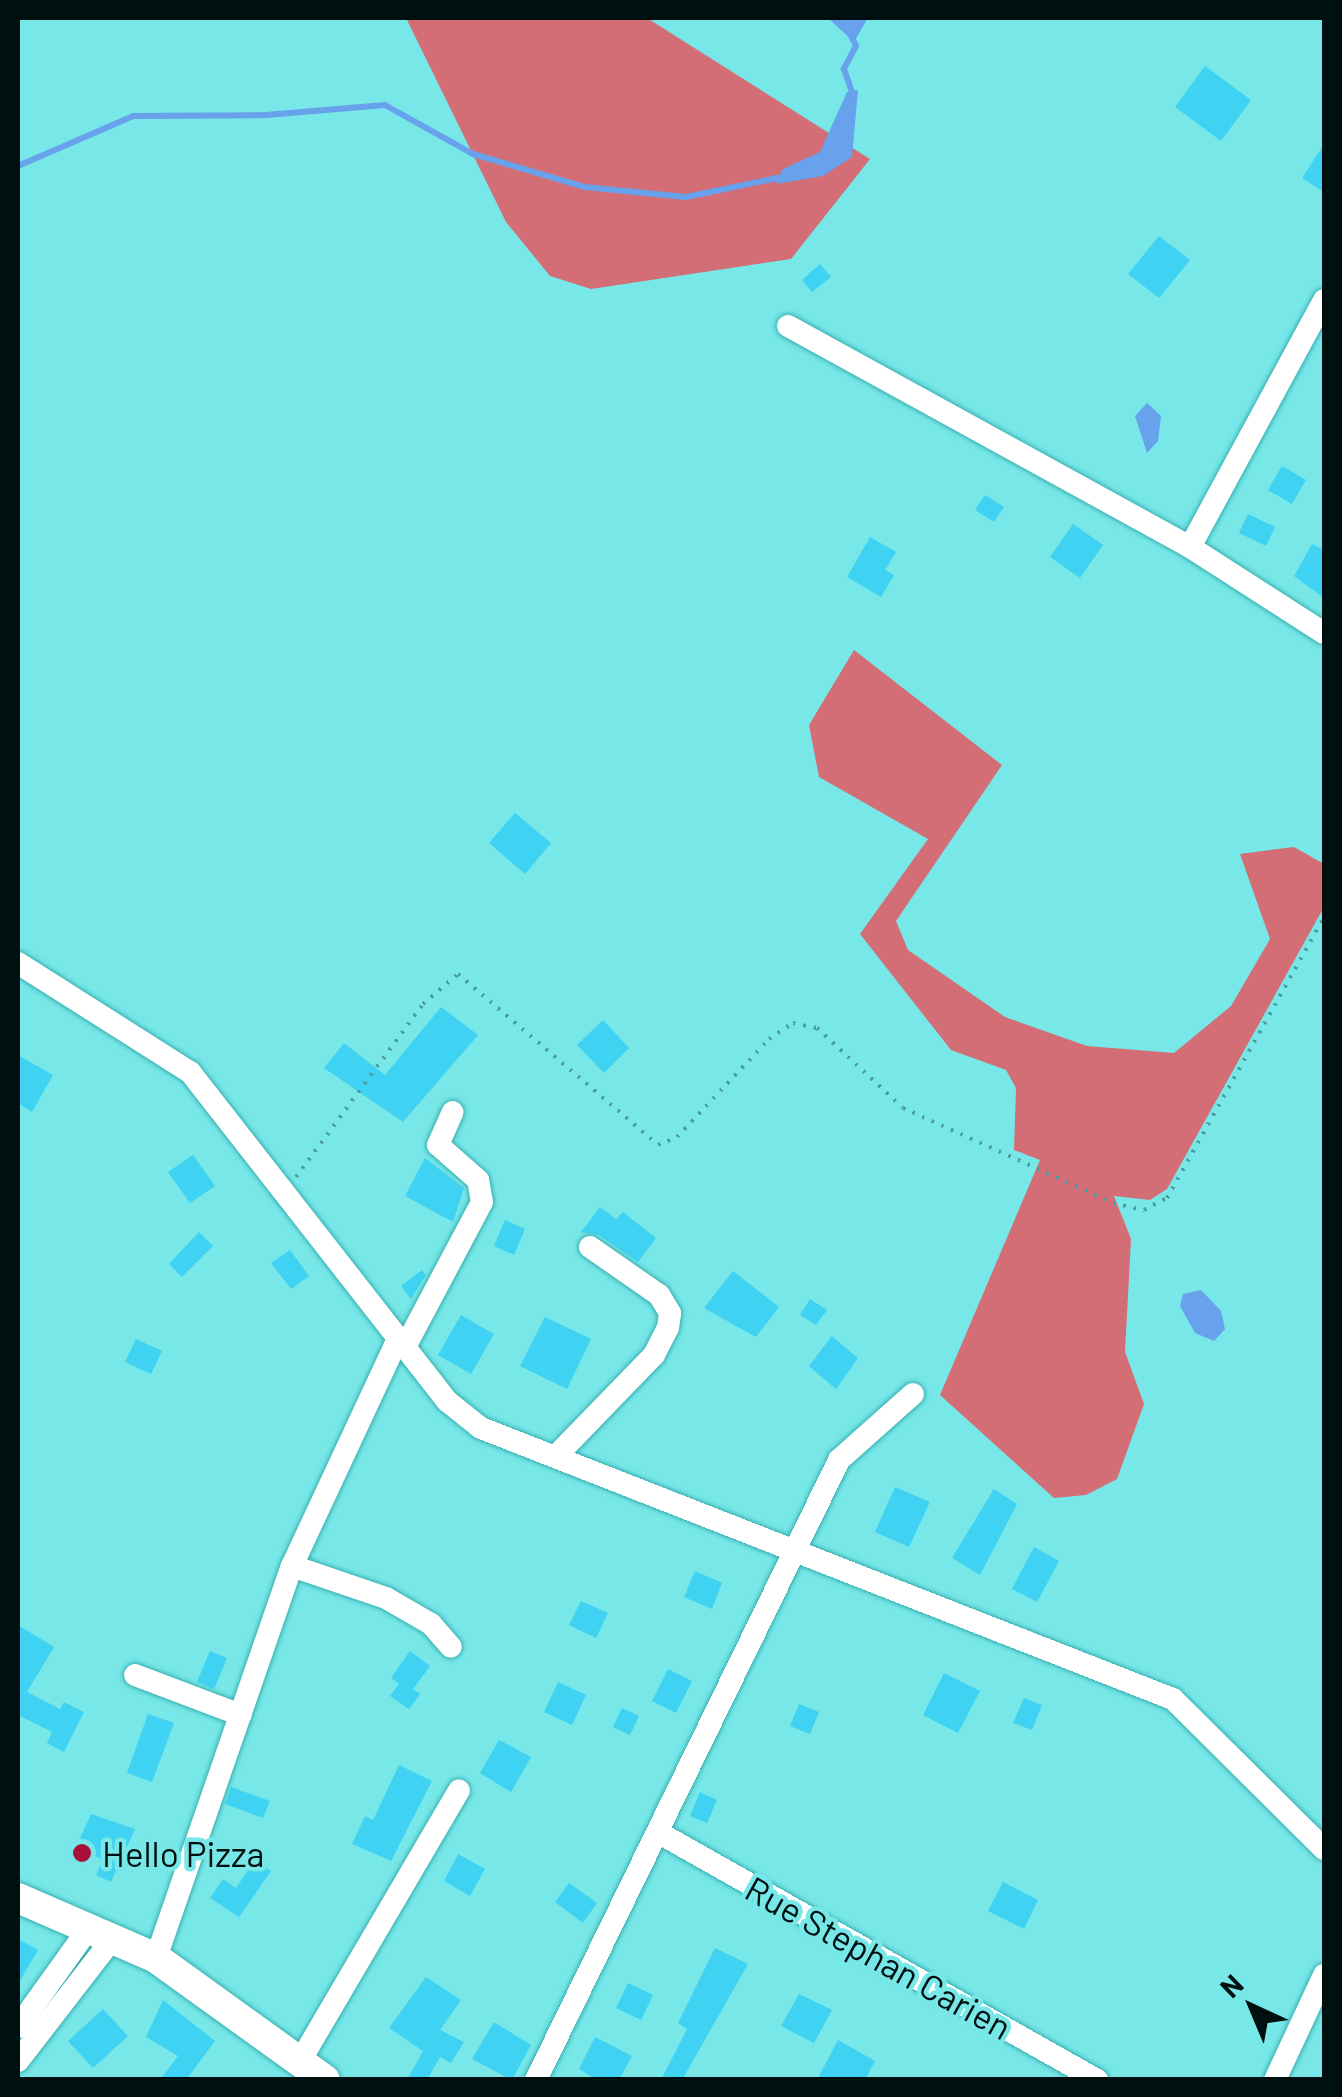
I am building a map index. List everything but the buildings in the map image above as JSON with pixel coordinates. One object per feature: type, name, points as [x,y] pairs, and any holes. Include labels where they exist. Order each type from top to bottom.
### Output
[{"type":"main road","points":[[18,1898],[156,1958],[312,2072]]},
{"type":"street","points":[[1190,548],[1324,300]]},
{"type":"street","points":[[788,326],[1190,548],[1324,633]]},
{"type":"street","points":[[18,964],[190,1072],[401,1343],[464,1416],[794,1552],[1173,1699],[1324,1849]]},
{"type":"street","points":[[156,1958],[292,1566],[401,1343],[482,1202],[478,1180],[438,1145],[452,1112]]},
{"type":"street","points":[[558,1454],[654,1356],[668,1328],[670,1312],[660,1294],[590,1247]]},
{"type":"street","points":[[536,2080],[660,1834],[839,1460],[913,1394]]},
{"type":"street","points":[[292,1566],[386,1598],[430,1624],[451,1647]]},
{"type":"street","points":[[135,1675],[241,1716]]},
{"type":"street","points":[[312,2072],[459,1790]]},
{"type":"street","name":"Rue Stephan Carien","points":[[660,1834],[1097,2080]]},
{"type":"street","points":[[18,2026],[101,1933]]},
{"type":"street","points":[[18,2062],[101,1933]]},
{"type":"street","points":[[1275,2080],[1324,1976]]},
{"type":"path","points":[[284,1194],[423,1004],[458,974],[658,1145],[677,1137],[769,1039],[794,1023],[817,1028],[903,1108],[1114,1204],[1144,1210],[1167,1198],[1324,917]]},
{"type":"shaded area","points":[[406,18],[647,18],[870,159],[791,259],[591,289],[550,276],[506,222]]},
{"type":"shaded area","points":[[854,650],[1002,765],[896,921],[908,950],[1005,1017],[1087,1046],[1174,1053],[1231,1006],[1270,939],[1240,854],[1294,847],[1324,864],[1324,907],[1167,1189],[1150,1200],[1114,1196],[1131,1239],[1125,1352],[1144,1404],[1117,1479],[1086,1495],[1054,1498],[940,1395],[1040,1160],[1014,1150],[1016,1088],[1006,1070],[951,1050],[860,934],[928,839],[819,777],[809,725]]},
{"type":"water","points":[[828,18],[865,18],[866,21],[854,42]]},
{"type":"water","points":[[858,90],[852,157],[823,176],[776,184],[783,169],[820,152],[847,92]]},
{"type":"water","points":[[1147,403],[1161,416],[1158,441],[1147,453],[1135,416]]},
{"type":"water","points":[[1201,1290],[1221,1311],[1225,1329],[1214,1341],[1195,1333],[1180,1306],[1183,1294]]},
{"type":"waterway","points":[[851,36],[856,46],[844,69],[854,98]]},
{"type":"waterway","points":[[18,166],[133,116],[266,115],[385,105],[473,154],[585,187],[686,197],[782,177]]},
{"type":"place","name":"Hello Pizza","points":[[82,1853]]}]
